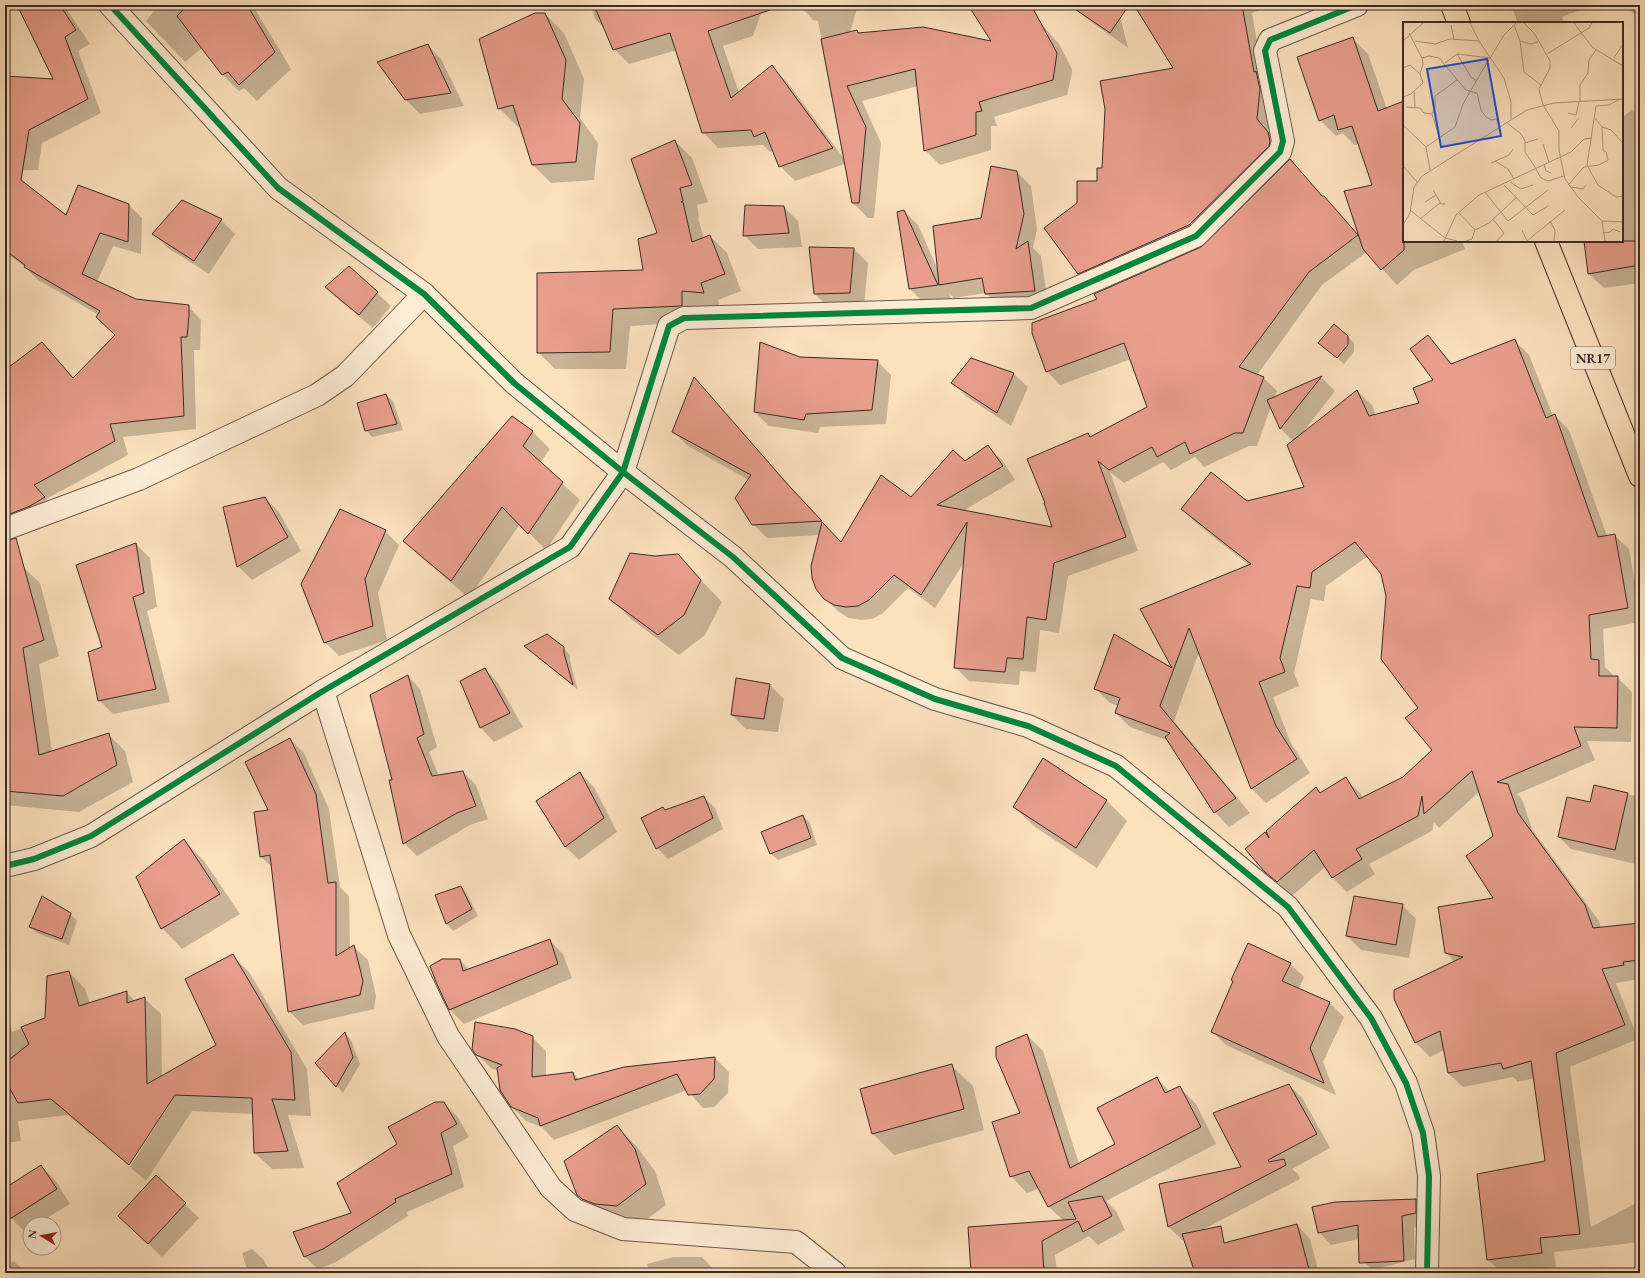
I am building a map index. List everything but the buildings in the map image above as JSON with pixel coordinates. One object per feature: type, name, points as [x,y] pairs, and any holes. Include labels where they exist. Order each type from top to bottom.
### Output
[{"type":"main road","points":[[1452,5],[1459,22]]},
{"type":"main road","name":"NR17","points":[[1546,242],[1640,476]]},
{"type":"street","points":[[110,5],[278,188],[424,294],[514,383],[623,472],[732,557],[842,658],[935,698],[1028,726],[1116,766],[1288,907],[1371,1018],[1406,1083],[1424,1133],[1429,1176],[1424,1272]]},
{"type":"street","points":[[5,866],[34,859],[91,836],[324,691],[570,547],[623,472],[669,326],[684,318],[1030,308],[1196,236],[1280,152],[1283,141],[1265,51],[1270,40],[1357,5]]},
{"type":"street","points":[[5,529],[139,479],[316,395],[345,376],[424,294]]},
{"type":"street","points":[[324,691],[399,935],[448,1036],[551,1188],[575,1210],[623,1229],[796,1242],[835,1273]]},
{"type":"cycle path","points":[[110,5],[278,188],[424,294],[514,383],[623,472],[733,557],[842,658],[935,699],[1028,726],[1116,766],[1288,907],[1371,1018],[1406,1083],[1423,1133],[1429,1176],[1427,1273]]},
{"type":"cycle path","points":[[5,866],[34,859],[91,836],[323,691],[570,547],[623,472],[669,326],[684,318],[1031,308],[1196,236],[1280,152],[1283,141],[1265,51],[1270,40],[1357,5]]}]
